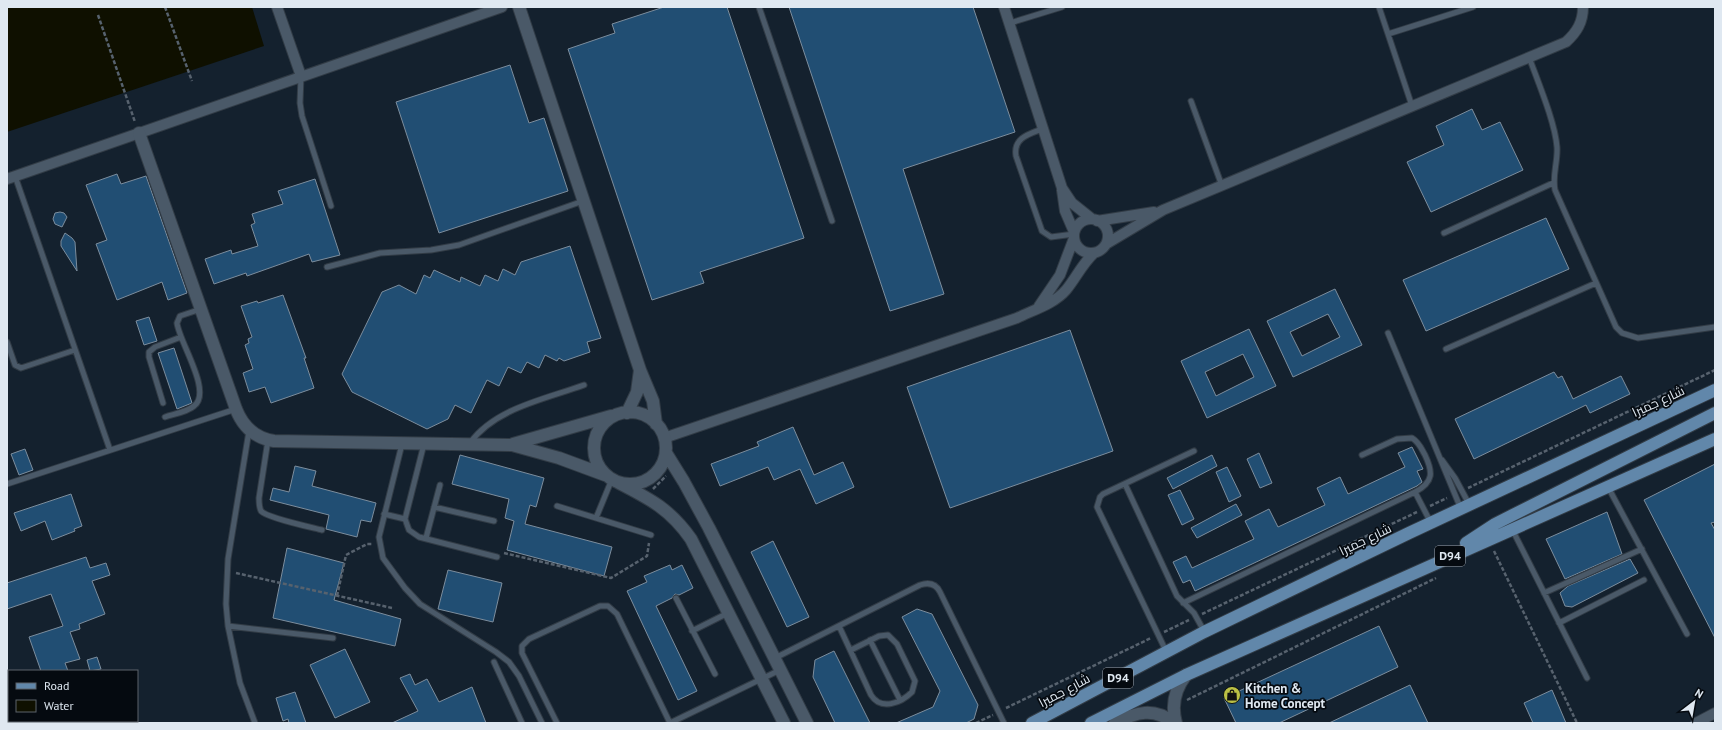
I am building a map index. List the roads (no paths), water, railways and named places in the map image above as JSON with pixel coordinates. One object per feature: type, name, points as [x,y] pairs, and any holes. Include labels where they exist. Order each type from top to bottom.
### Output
[{"type":"main road","name":"شارع جميرا","points":[[1032,723],[1204,632],[1431,523],[1715,390]]},
{"type":"main road","points":[[1452,555],[1475,536],[1495,524],[1715,413]]},
{"type":"main road","name":"D94","points":[[1091,723],[1186,674],[1715,439]]},
{"type":"street","points":[[277,7],[301,76]]},
{"type":"street","points":[[11,178],[502,7]]},
{"type":"street","points":[[519,7],[640,370],[654,401],[656,424]]},
{"type":"street","points":[[1004,7],[1062,188],[1065,211],[1078,248],[1088,253],[1094,253]]},
{"type":"street","points":[[664,438],[1006,323],[1038,308],[1048,303],[1066,290],[1084,263],[1094,253],[1099,251],[1106,244],[1164,210],[1566,42],[1573,36],[1582,18],[1582,7]]},
{"type":"street","points":[[139,133],[236,409],[244,424],[250,430],[268,440],[512,445],[559,458],[612,479],[630,484],[640,483],[650,479],[658,472],[666,453],[664,438],[656,424],[648,417],[638,413],[622,414],[512,445]]},
{"type":"street","points":[[1062,188],[1075,206],[1094,220],[1102,223],[1108,233],[1106,244]]},
{"type":"street","points":[[1038,308],[1060,275],[1074,235],[1081,223],[1164,210]]},
{"type":"street","points":[[640,370],[637,392],[622,414],[606,422],[598,431],[594,442],[594,454],[598,465],[612,479],[646,497],[670,513],[684,530],[784,723]]},
{"type":"street","points":[[666,453],[676,468],[709,528],[807,723]]},
{"type":"street","points":[[1175,723],[1173,705],[1177,688],[1186,674]]},
{"type":"street","points":[[1115,723],[1132,714],[1144,712],[1162,715],[1175,723]]},
{"type":"street","points":[[1696,723],[1715,713]]},
{"type":"lane","points":[[759,7],[832,221]]},
{"type":"lane","points":[[1010,23],[1062,7]]},
{"type":"lane","points":[[1379,7],[1412,106]]},
{"type":"lane","points":[[1388,34],[1473,7]]},
{"type":"lane","points":[[1530,57],[1556,139],[1557,154],[1553,183],[1554,190],[1611,320],[1616,327],[1629,336],[1646,338],[1715,327]]},
{"type":"lane","points":[[301,76],[300,96],[302,116],[331,206]]},
{"type":"lane","points":[[1191,101],[1222,186]]},
{"type":"lane","points":[[1042,129],[1020,140],[1016,147],[1016,156],[1042,231],[1051,237],[1074,235]]},
{"type":"lane","points":[[11,178],[76,350],[110,450]]},
{"type":"lane","points":[[1444,233],[1553,183]]},
{"type":"lane","points":[[328,267],[380,254],[431,250],[459,245],[584,200]]},
{"type":"lane","points":[[1446,349],[1596,283]]},
{"type":"lane","points":[[166,417],[195,406],[201,394],[200,385],[177,326],[178,319],[184,314],[201,309]]},
{"type":"lane","points":[[1388,333],[1442,459],[1454,495],[1465,507]]},
{"type":"lane","points":[[163,403],[149,357],[149,352],[155,347],[181,337]]},
{"type":"lane","points":[[7,342],[15,365],[21,368],[76,350]]},
{"type":"lane","points":[[470,444],[483,428],[500,416],[584,386]]},
{"type":"lane","points":[[7,484],[236,409]]},
{"type":"lane","points":[[250,430],[227,571],[226,604],[228,626],[240,683],[255,723]]},
{"type":"lane","points":[[1183,603],[1415,492],[1428,483],[1431,470],[1416,441],[1402,437],[1362,455]]},
{"type":"lane","points":[[268,440],[259,498],[262,512],[270,516],[322,530]]},
{"type":"lane","points":[[402,443],[379,537],[379,544],[383,558],[405,588],[420,604],[496,652],[509,662],[519,676],[542,723]]},
{"type":"lane","points":[[424,443],[405,519],[406,525],[414,534],[497,557]]},
{"type":"lane","points":[[1167,652],[1097,508],[1103,494],[1194,451]]},
{"type":"lane","points":[[1442,459],[1456,478],[1462,491],[1465,507]]},
{"type":"lane","points":[[596,518],[612,479]]},
{"type":"lane","points":[[1125,484],[1177,596],[1196,617],[1204,632]]},
{"type":"lane","points":[[426,538],[440,485]]},
{"type":"lane","points":[[1608,486],[1687,634]]},
{"type":"lane","points":[[1415,492],[1431,523]]},
{"type":"lane","points":[[434,506],[494,521]]},
{"type":"lane","points":[[557,506],[651,535]]},
{"type":"lane","points":[[384,514],[405,519]]},
{"type":"lane","points":[[1512,528],[1586,678]]},
{"type":"lane","points":[[1544,593],[1642,549]]},
{"type":"lane","points":[[1559,622],[1644,580]]},
{"type":"lane","points":[[774,659],[920,585],[934,585],[940,592],[1004,723]]},
{"type":"lane","points":[[676,598],[715,674]]},
{"type":"lane","points":[[557,723],[522,653],[522,646],[529,639],[600,606],[608,606],[617,614],[670,723],[780,670]]},
{"type":"lane","points":[[692,631],[728,613]]},
{"type":"lane","points":[[228,626],[333,638]]},
{"type":"lane","points":[[839,626],[874,699],[885,705],[900,700],[912,692],[915,685],[913,677],[897,644],[892,638],[883,635],[851,650]]},
{"type":"lane","points":[[870,640],[900,700]]},
{"type":"lane","points":[[494,662],[522,723]]},
{"type":"water","points":[[7,7],[252,7],[264,46],[7,132]]},
{"type":"place","name":"Kitchen & Home Concept","points":[[1232,695]]}]
